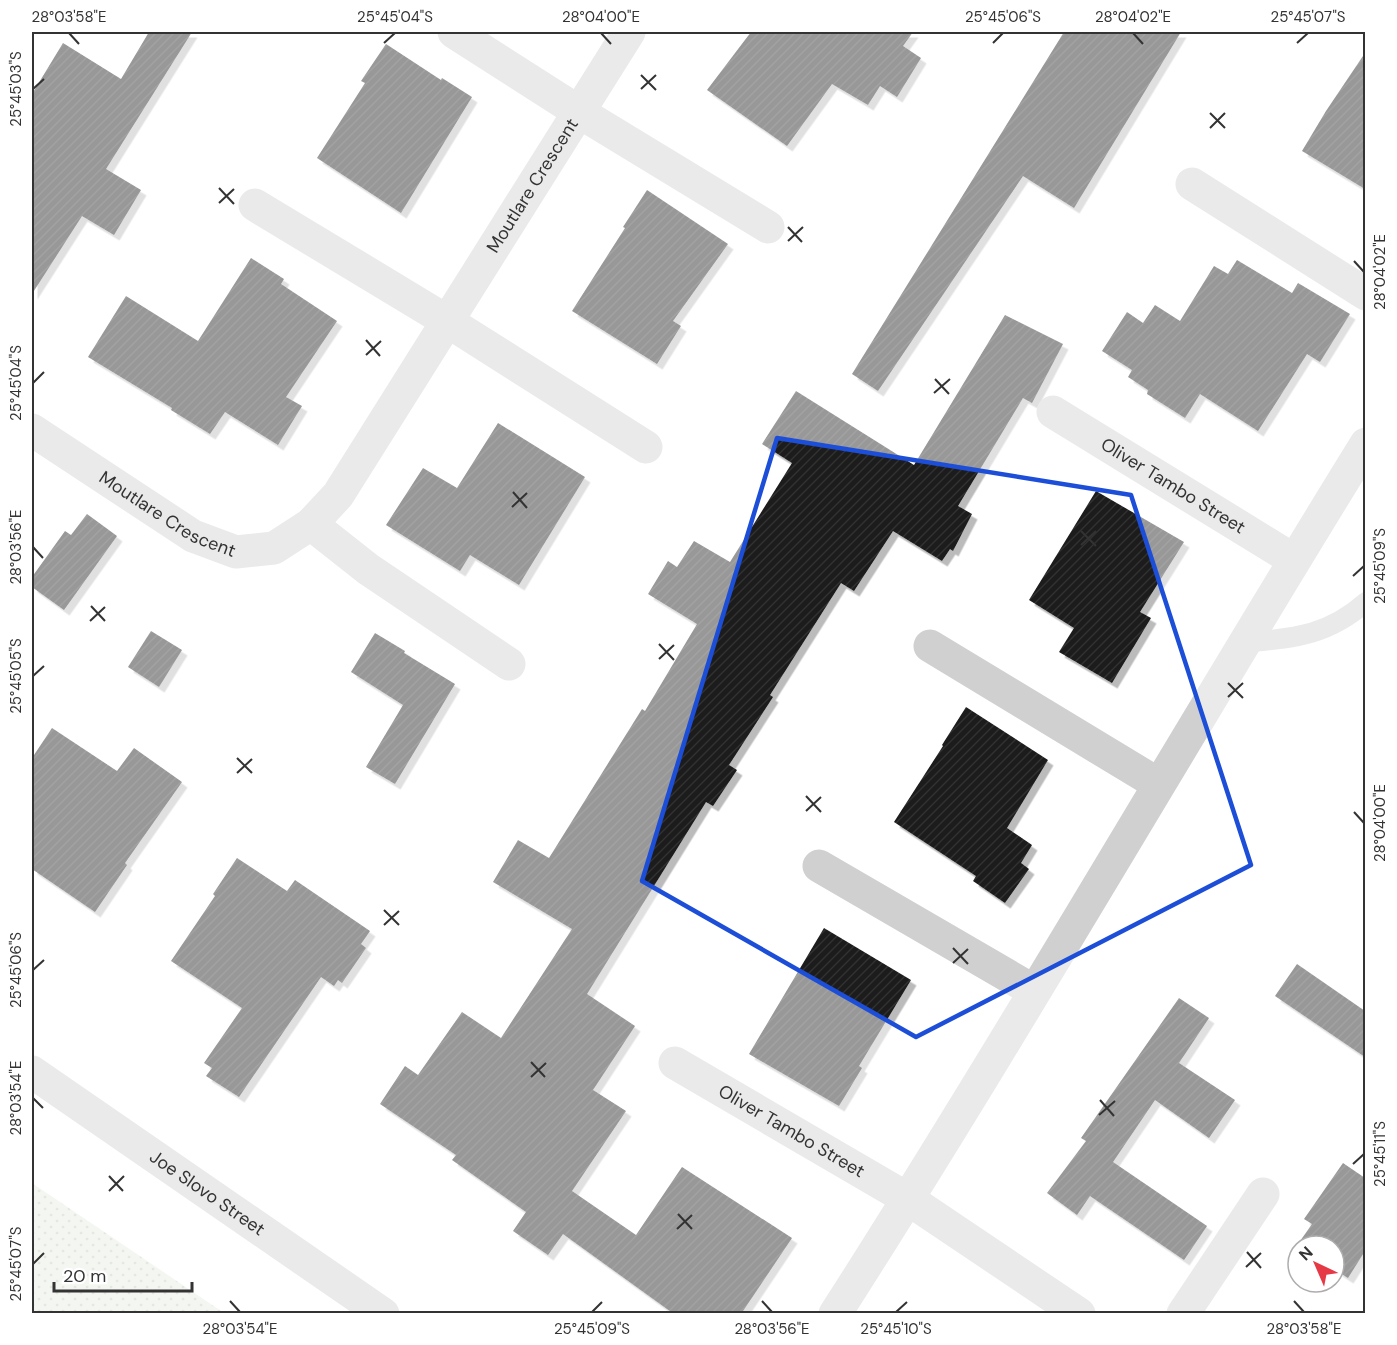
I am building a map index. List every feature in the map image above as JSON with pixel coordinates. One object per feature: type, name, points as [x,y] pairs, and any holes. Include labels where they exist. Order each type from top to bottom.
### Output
[{"type":"street","name":"Moutlare Crescent","points":[[454,32],[579,112],[768,227]]},
{"type":"street","name":"Moutlare Crescent","points":[[32,430],[193,536],[236,552],[274,548],[311,524],[338,495],[629,32]]},
{"type":"street","points":[[1192,184],[1365,294]]},
{"type":"street","points":[[255,205],[447,321],[646,447]]},
{"type":"street","name":"Oliver Tambo Street","points":[[1053,412],[1294,560]]},
{"type":"street","points":[[835,1314],[908,1199],[1242,643],[1365,444]]},
{"type":"street","points":[[311,524],[368,569],[509,664]]},
{"type":"street","points":[[930,646],[1158,784]]},
{"type":"street","points":[[819,866],[1034,991]]},
{"type":"street","name":"Oliver Tambo Street","points":[[675,1063],[908,1199],[1079,1314]]},
{"type":"street","name":"Joe Slovo Street","points":[[32,1072],[383,1314]]},
{"type":"street","points":[[1183,1314],[1263,1194]]},
{"type":"lane","points":[[1242,643],[1298,638],[1332,626],[1365,603]]},
{"type":"highlighted area","points":[[777,438],[1131,495],[1251,865],[916,1037],[642,881]]},
{"type":"shaded area","points":[[32,1183],[224,1313],[32,1313]]},
{"type":"building","points":[[149,32],[192,32],[106,169],[141,190],[114,235],[82,216],[32,294],[32,94],[63,43],[121,79]]},
{"type":"building","points":[[751,32],[913,32],[903,46],[921,58],[897,97],[880,86],[868,105],[832,84],[787,146],[707,90]]},
{"type":"building","points":[[1064,32],[1181,32],[1074,208],[1023,176],[878,391],[852,374]]},
{"type":"building","points":[[386,44],[472,97],[401,213],[317,158],[365,83],[361,81]]},
{"type":"building","points":[[1365,53],[1365,189],[1302,151]]},
{"type":"building","points":[[647,190],[728,244],[673,321],[681,326],[657,364],[572,311]]},
{"type":"building","points":[[251,258],[284,279],[281,284],[337,321],[286,397],[302,406],[278,445],[225,412],[210,434],[88,357],[126,296],[198,341]]},
{"type":"building","points":[[1237,260],[1292,293],[1298,283],[1350,314],[1320,362],[1307,354],[1258,431],[1200,394],[1185,418],[1147,394],[1148,390],[1128,377],[1132,370],[1102,351],[1127,312],[1143,323],[1155,305],[1180,321],[1214,266],[1228,274]]},
{"type":"building","points":[[1005,315],[1063,344],[1032,403],[1023,398],[958,506],[972,514],[953,551],[950,549],[942,561],[893,531],[854,591],[841,583],[770,695],[773,697],[729,765],[737,770],[713,806],[706,802],[587,994],[635,1026],[593,1090],[626,1111],[572,1191],[636,1235],[682,1167],[792,1238],[741,1314],[674,1314],[563,1234],[548,1255],[513,1231],[526,1212],[452,1160],[456,1155],[380,1104],[405,1066],[418,1075],[462,1012],[501,1038],[572,929],[493,882],[518,840],[549,858],[642,709],[645,711],[697,624],[648,594],[668,561],[677,567],[694,541],[730,562],[792,463],[762,444],[796,391],[914,465]]},
{"type":"building","points":[[498,423],[585,477],[519,585],[470,555],[460,571],[386,525],[423,468],[457,488]]},
{"type":"building","points":[[1096,491],[1184,542],[1140,612],[1151,618],[1112,683],[1059,652],[1074,628],[1029,600]]},
{"type":"building","points":[[87,514],[117,536],[64,610],[32,587],[32,577],[65,531],[71,535]]},
{"type":"building","points":[[151,631],[182,650],[159,687],[128,667]]},
{"type":"building","points":[[375,633],[455,684],[395,784],[366,767],[403,705],[351,672]]},
{"type":"building","points":[[966,707],[1048,760],[1007,828],[1032,845],[1021,863],[1029,869],[1005,903],[973,881],[976,876],[894,822]]},
{"type":"building","points":[[52,728],[117,771],[134,748],[182,782],[125,863],[127,865],[95,912],[32,869],[32,758]]},
{"type":"building","points":[[237,858],[287,891],[295,880],[370,931],[361,944],[366,948],[342,983],[338,980],[334,986],[321,977],[239,1097],[206,1076],[212,1068],[204,1063],[242,1008],[171,961],[215,896],[213,894]]},
{"type":"building","points":[[824,928],[911,980],[859,1066],[862,1068],[839,1106],[749,1054]]},
{"type":"building","points":[[1297,964],[1365,1011],[1365,1057],[1275,996]]},
{"type":"building","points":[[1179,998],[1209,1018],[1179,1063],[1235,1100],[1209,1138],[1155,1100],[1113,1162],[1207,1226],[1184,1260],[1090,1196],[1077,1215],[1047,1193],[1086,1141],[1081,1138]]},
{"type":"building","points":[[1343,1163],[1365,1178],[1365,1251],[1348,1278],[1346,1277],[1346,1234],[1305,1234],[1312,1224],[1304,1219]]}]
